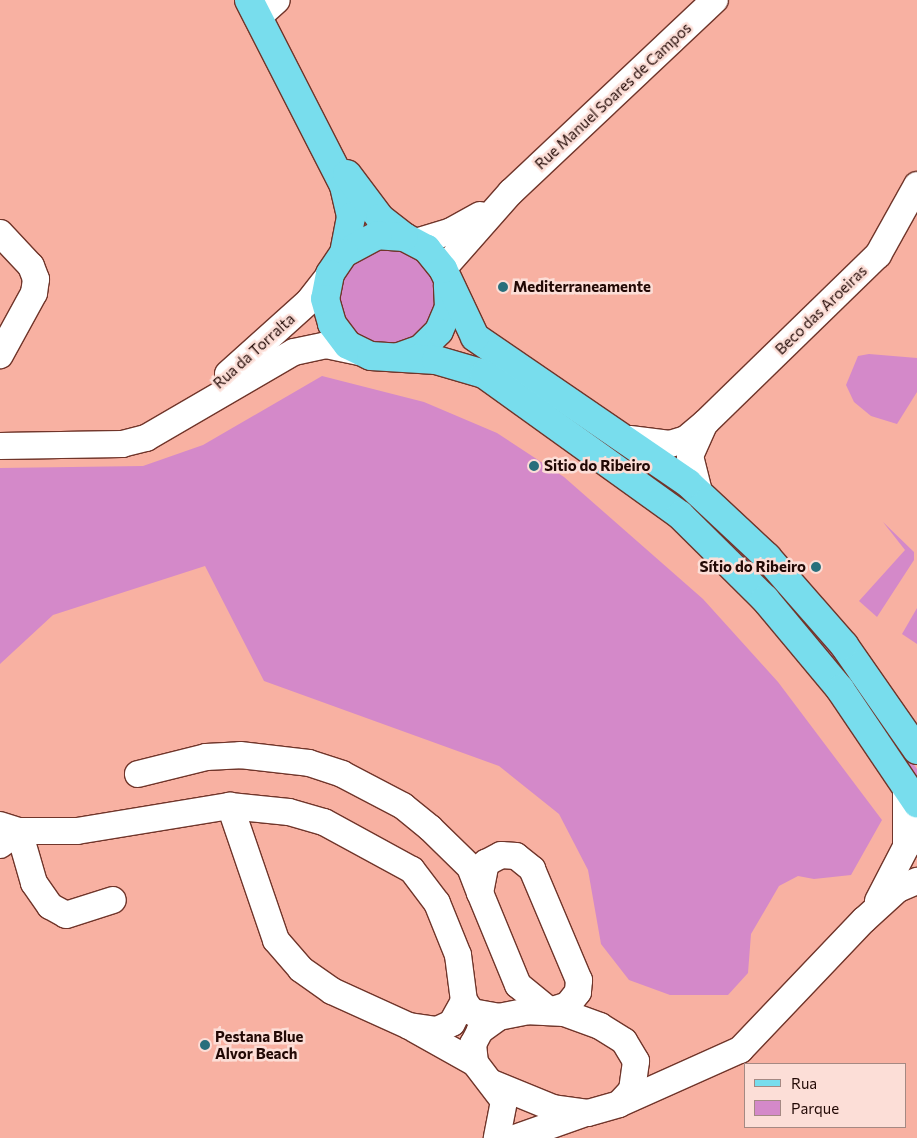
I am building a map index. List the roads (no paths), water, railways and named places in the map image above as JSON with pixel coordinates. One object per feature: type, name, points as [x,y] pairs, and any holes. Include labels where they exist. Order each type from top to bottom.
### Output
[{"type":"main road","points":[[262,6],[349,202],[351,217],[325,299],[332,324],[359,352],[397,358],[436,360],[484,374],[680,515],[765,599],[840,689],[911,795]]},
{"type":"main road","points":[[324,142],[372,209],[410,239],[445,275],[475,337],[630,440],[699,492],[801,594],[844,645],[917,750]]},
{"type":"main road","points":[[337,263],[378,235],[410,239]]},
{"type":"main road","points":[[397,358],[421,349],[439,331],[449,307],[445,275]]},
{"type":"street","name":"Rue Manuel Soares de Campos","points":[[511,192],[715,0]]},
{"type":"street","name":"Beco das Aroeiras","points":[[630,440],[670,444],[686,440],[878,254],[917,185]]},
{"type":"street","points":[[410,239],[451,231],[511,192]]},
{"type":"street","points":[[445,275],[511,192]]},
{"type":"street","points":[[0,233],[32,266],[36,279],[34,293],[0,355]]},
{"type":"street","name":"Rua da Torralta","points":[[175,424],[308,301],[337,263]]},
{"type":"street","name":"Rua da Torralta","points":[[0,446],[122,444],[175,424],[271,362],[294,352],[326,345],[359,352]]},
{"type":"street","name":"Beco das Aroeiras","points":[[699,492],[690,456],[706,422]]},
{"type":"street","points":[[138,774],[171,764],[232,756],[309,764],[342,774],[396,802],[470,867],[518,985],[550,1010],[600,1026],[624,1041],[636,1061],[675,1079]]},
{"type":"street","points":[[864,920],[906,847],[911,795]]},
{"type":"street","points":[[113,900],[66,915],[50,906],[34,883],[6,834],[77,831],[230,806],[289,812],[324,822],[412,870],[437,903],[454,946],[464,1001],[472,1012],[499,1017],[550,1010],[568,1005],[578,992],[579,980],[532,869],[516,856],[475,862],[454,853]]},
{"type":"street","points":[[230,806],[276,940],[301,969],[332,991],[409,1026],[475,1063],[504,1101],[497,1138]]},
{"type":"street","points":[[480,893],[480,876],[486,863],[494,859]]},
{"type":"street","points":[[515,1138],[619,1104],[740,1050],[864,920],[898,889],[917,881]]},
{"type":"street","points":[[409,1026],[437,1030],[452,1023],[464,1001]]},
{"type":"street","points":[[475,1063],[473,1044],[480,1031],[499,1017]]},
{"type":"street","points":[[619,1104],[632,1090],[636,1061]]},
{"type":"street","points":[[492,1083],[553,1108],[588,1113]]},
{"type":"place","name":"Mediterraneamente","points":[[503,287]]},
{"type":"place","name":"Sitio do Ribeiro","points":[[534,466]]},
{"type":"place","name":"Sítio do Ribeiro","points":[[816,567]]},
{"type":"place","name":"Pestana Blue Alvor Beach","points":[[205,1045]]}]
